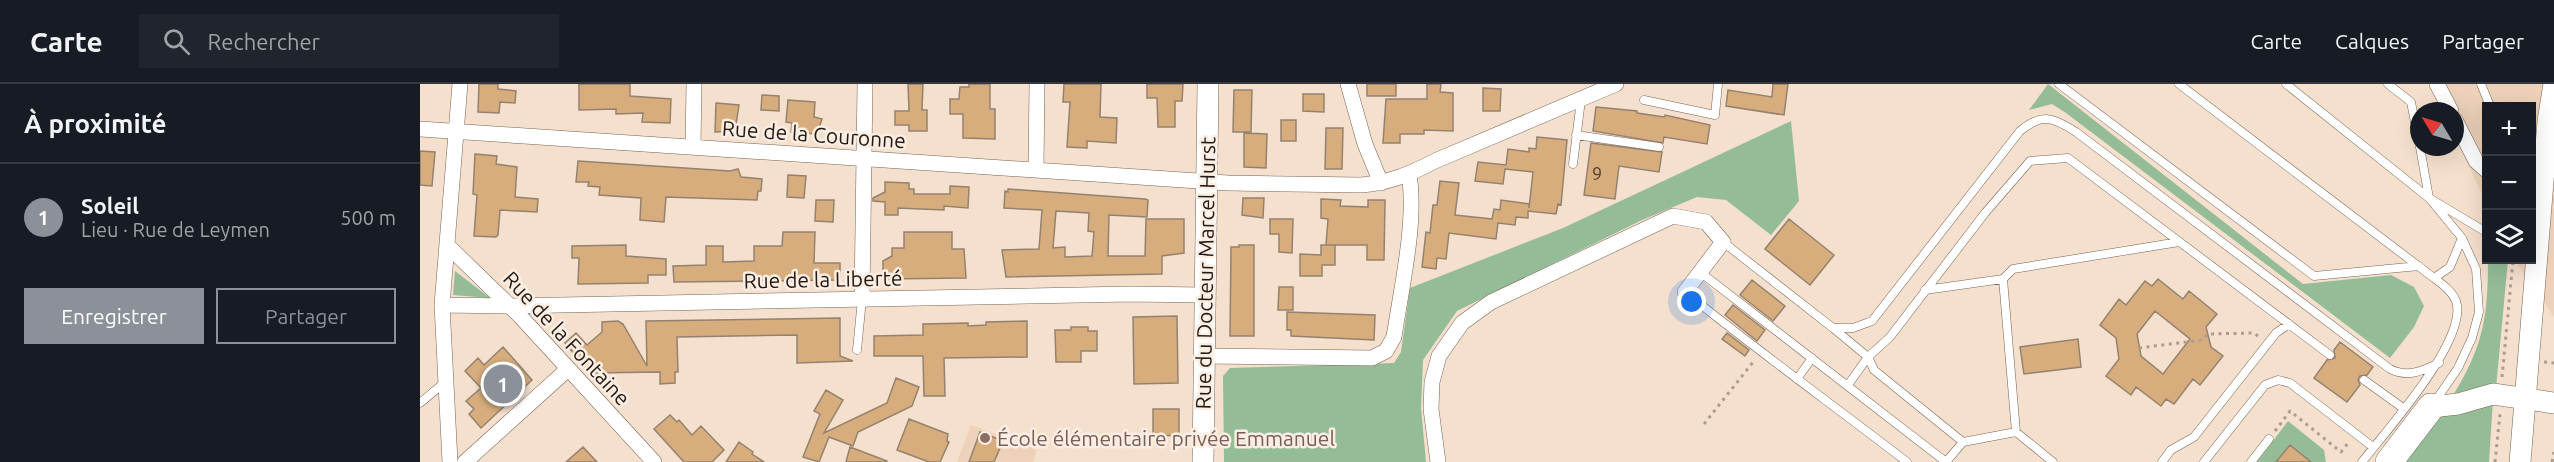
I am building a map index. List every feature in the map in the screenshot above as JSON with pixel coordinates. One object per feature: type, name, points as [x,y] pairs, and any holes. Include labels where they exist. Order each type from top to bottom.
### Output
[{"type":"highway","points":[[2381,455],[2431,407]]},
{"type":"street","points":[[450,462],[444,383],[442,305],[458,132],[460,84]]},
{"type":"street","points":[[693,147],[694,84]]},
{"type":"street","points":[[862,299],[865,84]]},
{"type":"street","points":[[1035,169],[1037,84]]},
{"type":"street","name":"Rue du Docteur Marcel Hurst","points":[[1203,462],[1208,84]]},
{"type":"street","points":[[1348,84],[1365,144],[1381,183]]},
{"type":"street","name":"Rue de la Couronne","points":[[420,129],[1206,181],[1381,183],[1409,175],[1436,161],[1616,84]]},
{"type":"street","points":[[2438,84],[2447,102]]},
{"type":"street","points":[[2536,210],[2537,180],[2551,136],[2554,84]]},
{"type":"street","points":[[2464,138],[2476,161],[2482,166]]},
{"type":"street","points":[[1204,357],[1372,358],[1386,351],[1394,337],[1411,213],[1412,192],[1409,175]]},
{"type":"street","points":[[1438,462],[1431,409],[1432,382],[1439,356],[1462,323],[1491,302],[1672,216],[1706,222],[1723,242],[1685,292]]},
{"type":"street","name":"Rue de la Fontaine","points":[[447,245],[510,306],[654,462]]},
{"type":"street","points":[[2520,462],[2533,264]]},
{"type":"street","name":"Rue de la Liberté","points":[[442,305],[510,306],[1204,295]]},
{"type":"street","points":[[465,462],[568,369]]},
{"type":"street","points":[[2431,407],[2458,404],[2493,394],[2554,403]]},
{"type":"lane","points":[[1644,100],[1715,115],[1718,84]]},
{"type":"lane","points":[[2059,84],[2314,276],[2419,266]]},
{"type":"lane","points":[[2179,84],[2419,266],[2448,289],[2456,300],[2457,312],[2453,332],[2439,363],[2403,408],[2381,455],[2362,462]]},
{"type":"lane","points":[[2286,84],[2429,198],[2482,229]]},
{"type":"lane","points":[[2388,84],[2412,102]]},
{"type":"lane","points":[[2481,84],[2488,102]]},
{"type":"lane","points":[[1573,164],[1581,98]]},
{"type":"lane","points":[[1833,327],[1853,328],[1872,321],[2020,131],[2030,123],[2042,118],[2061,122],[2076,132],[2390,369],[2398,373],[2420,372],[2439,363]]},
{"type":"lane","points":[[1576,135],[1659,147]]},
{"type":"lane","points":[[2421,156],[2429,198],[2462,238],[2476,269],[2479,312],[2472,338],[2458,368],[2431,407]]},
{"type":"lane","points":[[1848,385],[1868,357],[1890,337],[1985,213],[2030,160],[2068,158],[2331,355]]},
{"type":"lane","points":[[2434,278],[2450,267],[2462,238]]},
{"type":"lane","points":[[1723,242],[1833,327],[1868,357],[1874,370],[1964,442]]},
{"type":"lane","points":[[1925,290],[2003,279],[2013,269],[2179,242]]},
{"type":"lane","points":[[1700,272],[1946,462],[1964,442],[2016,432]]},
{"type":"lane","points":[[2003,279],[2016,432],[2053,462]]},
{"type":"lane","points":[[1685,292],[1760,353],[1907,462]]},
{"type":"lane","points":[[857,351],[862,299]]},
{"type":"lane","points":[[2162,462],[2171,450],[2193,437],[2276,333],[2289,324]]},
{"type":"lane","points":[[1797,379],[1812,358]]},
{"type":"lane","points":[[2204,462],[2265,385],[2278,380],[2290,383],[2381,455]]},
{"type":"lane","points":[[2364,380],[2403,408]]},
{"type":"lane","points":[[420,403],[444,383]]},
{"type":"lane","points":[[2251,462],[2269,439]]},
{"type":"path","points":[[2504,358],[2513,264]]},
{"type":"path","points":[[2139,348],[2202,340],[2208,334],[2254,333],[2267,344]]},
{"type":"path","points":[[1704,424],[1760,353]]},
{"type":"path","points":[[2269,439],[2290,411],[2341,452],[2355,433]]},
{"type":"path","points":[[2552,462],[2554,452]]},
{"type":"shaded area","points":[[2429,84],[2554,84],[2554,317],[2518,264],[2536,264],[2536,102],[2482,102],[2482,194],[2464,156],[2464,102],[2438,102]]},
{"type":"shaded area","name":"École élémentaire privée Emmanuel","points":[[971,425],[1037,450],[1033,462],[957,462]]},
{"type":"green space","points":[[2048,84],[2303,284],[2391,275],[2414,287],[2424,306],[2414,327],[2390,358],[2066,113],[2052,104],[2029,110]]},
{"type":"green space","points":[[1791,121],[1799,201],[1771,235],[1726,200],[1697,197],[1642,220],[1457,311],[1423,360],[1421,408],[1426,462],[1224,462],[1223,376],[1230,368],[1394,363],[1401,352],[1410,288],[1563,228]]},
{"type":"green space","points":[[2488,264],[2508,264],[2496,388],[2452,397],[2477,347],[2487,299]]},
{"type":"green space","points":[[455,271],[490,298],[453,295]]},
{"type":"green space","points":[[2493,400],[2489,462],[2401,462],[2436,417]]},
{"type":"green space","points":[[2288,421],[2324,450],[2326,462],[2257,462]]},
{"type":"building","points":[[479,84],[498,84],[498,89],[516,91],[515,103],[500,102],[499,113],[478,112]]},
{"type":"building","points":[[579,84],[630,84],[630,96],[671,99],[670,123],[642,122],[643,113],[616,114],[616,109],[579,110]]},
{"type":"building","points":[[908,84],[923,84],[922,110],[927,110],[927,131],[909,131],[909,125],[895,125],[895,111],[909,111]]},
{"type":"building","points":[[969,84],[990,84],[990,109],[995,109],[995,139],[963,138],[963,114],[950,114],[950,99],[959,99],[960,87],[969,87]]},
{"type":"building","points":[[1064,84],[1101,84],[1100,117],[1117,118],[1116,143],[1087,141],[1087,148],[1067,147],[1070,102],[1063,102]]},
{"type":"building","points":[[1147,84],[1183,84],[1182,101],[1175,101],[1175,127],[1158,127],[1157,98],[1147,98]]},
{"type":"building","points":[[1367,84],[1396,84],[1396,96],[1367,96]]},
{"type":"building","points":[[1427,84],[1441,84],[1440,92],[1453,93],[1453,131],[1424,130],[1424,134],[1400,134],[1400,143],[1383,143],[1386,99],[1427,99]]},
{"type":"building","points":[[1773,84],[1788,84],[1784,115],[1726,106],[1728,90],[1772,97]]},
{"type":"building","points":[[1483,88],[1501,89],[1500,111],[1483,111]]},
{"type":"building","points":[[1234,90],[1252,90],[1251,132],[1233,132]]},
{"type":"building","points":[[1303,94],[1324,94],[1324,112],[1303,111]]},
{"type":"building","points":[[762,95],[779,96],[779,111],[761,110]]},
{"type":"building","points":[[788,100],[815,102],[814,117],[822,119],[817,134],[791,132],[792,123],[786,122]]},
{"type":"building","points":[[716,103],[739,105],[735,131],[715,132]]},
{"type":"building","points":[[1596,107],[1637,111],[1637,113],[1664,117],[1665,115],[1710,125],[1707,144],[1664,137],[1663,143],[1593,131]]},
{"type":"building","points":[[1281,120],[1296,120],[1296,141],[1281,141]]},
{"type":"building","points":[[1326,128],[1343,128],[1342,169],[1325,169]]},
{"type":"building","points":[[1244,133],[1267,134],[1266,168],[1244,167]]},
{"type":"building","points":[[1537,137],[1567,140],[1561,205],[1558,204],[1556,214],[1528,211],[1528,218],[1516,217],[1515,225],[1498,223],[1496,239],[1449,233],[1446,259],[1437,258],[1436,269],[1422,267],[1426,232],[1430,233],[1433,205],[1437,205],[1440,181],[1459,183],[1455,215],[1492,219],[1494,209],[1500,210],[1501,200],[1529,204],[1529,208],[1533,172],[1505,169],[1503,184],[1475,181],[1478,162],[1506,165],[1508,149],[1529,152],[1529,148],[1536,149]]},
{"type":"building","points":[[1591,143],[1662,152],[1659,172],[1619,166],[1615,199],[1584,195]]},
{"type":"building","points":[[420,151],[435,152],[432,186],[420,185]]},
{"type":"building","points":[[475,154],[497,156],[496,164],[517,167],[515,197],[538,199],[537,212],[500,210],[496,237],[474,236],[477,195],[473,194]]},
{"type":"building","points":[[578,161],[730,171],[738,169],[741,177],[762,179],[761,191],[758,191],[757,200],[666,197],[664,222],[640,220],[641,198],[599,195],[600,187],[588,186],[589,182],[576,182]]},
{"type":"building","points":[[788,175],[806,176],[804,198],[787,197]]},
{"type":"building","points":[[885,182],[909,183],[909,189],[914,189],[914,194],[950,194],[950,186],[969,187],[968,208],[944,206],[944,210],[898,208],[898,215],[885,215],[885,202],[873,201],[873,198],[885,192]]},
{"type":"building","points":[[1008,189],[1148,200],[1147,217],[1109,215],[1108,256],[1145,256],[1146,219],[1184,219],[1184,253],[1162,256],[1162,274],[1006,277],[1002,250],[1039,249],[1042,210],[1004,208],[1005,191],[1008,192]],"holes":[[[1056,211],[1089,213],[1088,231],[1094,232],[1092,256],[1065,257],[1065,247],[1053,248]]]},
{"type":"building","points":[[1243,198],[1264,198],[1263,218],[1242,215]]},
{"type":"building","points":[[1321,199],[1341,200],[1340,206],[1368,207],[1368,200],[1385,200],[1384,260],[1367,260],[1367,245],[1326,245],[1328,219],[1321,218]]},
{"type":"building","points":[[816,200],[834,200],[833,222],[815,221]]},
{"type":"building","points":[[1270,219],[1293,219],[1292,253],[1279,252],[1279,234],[1270,234]]},
{"type":"building","points":[[1789,219],[1834,255],[1810,285],[1765,249]]},
{"type":"building","points":[[783,232],[815,232],[814,263],[840,263],[840,280],[674,282],[673,266],[706,265],[706,246],[723,246],[723,262],[754,261],[754,246],[782,246]]},
{"type":"building","points":[[904,232],[952,232],[952,249],[964,249],[966,278],[883,279],[883,261],[892,256],[892,248],[904,248]]},
{"type":"building","points":[[626,245],[626,256],[666,259],[666,275],[648,275],[648,283],[578,284],[579,258],[572,258],[572,246]]},
{"type":"building","points":[[1239,245],[1254,245],[1254,336],[1230,336],[1231,247],[1239,247]]},
{"type":"building","points":[[1321,245],[1335,245],[1335,265],[1322,265],[1322,276],[1300,276],[1300,254],[1321,255]]},
{"type":"building","points":[[2158,279],[2183,299],[2189,291],[2217,314],[2206,327],[2211,347],[2223,356],[2200,385],[2193,379],[2174,404],[2166,399],[2161,406],[2136,387],[2131,395],[2106,376],[2119,359],[2116,338],[2100,325],[2119,299],[2126,305],[2145,281],[2152,286]],"holes":[[[2155,311],[2190,339],[2163,374],[2141,356],[2137,334]]]},
{"type":"building","points":[[1752,280],[1785,306],[1773,321],[1740,295]]},
{"type":"building","points":[[1279,287],[1293,287],[1293,310],[1278,310]]},
{"type":"building","points":[[1733,305],[1765,330],[1757,341],[1725,315]]},
{"type":"building","points":[[1287,312],[1375,315],[1374,340],[1291,336],[1291,330],[1287,330]]},
{"type":"building","points":[[1177,316],[1178,383],[1134,384],[1133,317]]},
{"type":"building","points":[[840,318],[840,356],[853,361],[797,363],[797,335],[677,337],[678,372],[675,372],[675,383],[660,384],[660,372],[590,373],[565,343],[576,333],[587,345],[602,332],[602,322],[618,321],[623,324],[647,366],[646,321]]},
{"type":"building","points":[[1027,321],[1027,357],[944,358],[945,396],[924,396],[923,356],[874,356],[874,336],[923,335],[923,324],[968,323],[968,326],[986,325],[986,322]]},
{"type":"building","points":[[1071,327],[1088,327],[1088,331],[1097,331],[1097,351],[1081,351],[1081,362],[1056,362],[1055,330],[1071,330]]},
{"type":"building","points":[[1727,333],[1749,350],[1745,356],[1722,339]]},
{"type":"building","points":[[2078,339],[2081,367],[2024,374],[2020,347]]},
{"type":"building","points":[[2340,342],[2373,367],[2367,375],[2360,376],[2358,380],[2360,385],[2347,402],[2314,378],[2327,360],[2335,358],[2334,350]]},
{"type":"building","points":[[503,347],[532,380],[481,428],[469,414],[474,409],[466,401],[481,388],[465,371],[478,358],[484,365]]},
{"type":"building","points":[[896,378],[919,387],[912,406],[858,432],[853,446],[829,437],[819,462],[803,457],[820,414],[814,411],[826,390],[843,400],[824,433],[887,403]]},
{"type":"building","points":[[1153,409],[1179,409],[1179,436],[1153,435]]},
{"type":"building","points":[[670,415],[677,422],[679,420],[692,435],[701,426],[724,450],[712,462],[684,462],[654,429]]},
{"type":"building","points":[[909,419],[948,434],[947,441],[949,442],[940,462],[929,462],[897,450]]},
{"type":"building","points":[[980,432],[1003,441],[994,462],[969,462]]},
{"type":"building","points":[[739,442],[753,452],[752,454],[764,462],[726,462]]},
{"type":"building","points":[[2290,445],[2311,462],[2276,462]]},
{"type":"building","points":[[583,447],[597,462],[566,462]]},
{"type":"building","points":[[850,447],[887,461],[887,462],[846,462]]},
{"type":"place","name":"Soleil","points":[[503,384]]},
{"type":"place","name":"École élémentaire privée Emmanuel","points":[[985,438]]}]
